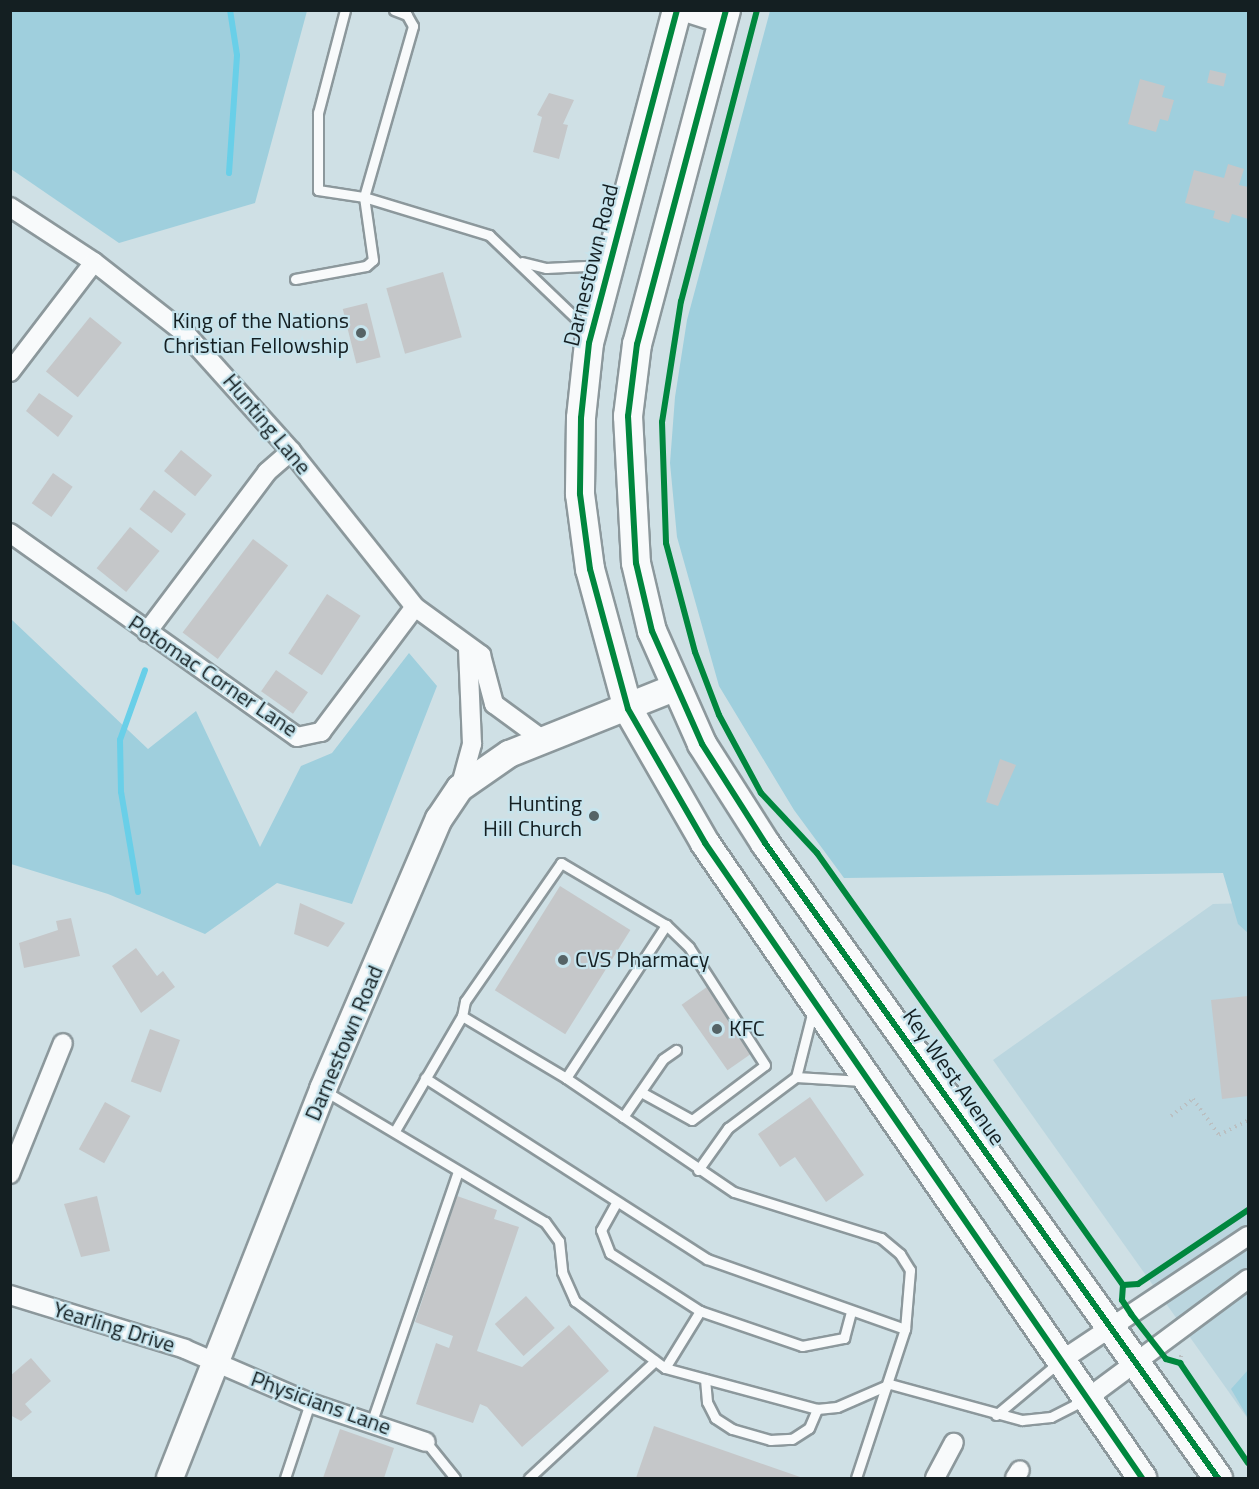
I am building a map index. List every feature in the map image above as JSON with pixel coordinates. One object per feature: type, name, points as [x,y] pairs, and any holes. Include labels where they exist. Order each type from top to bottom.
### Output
[{"type":"main road","name":"Darnestown Road","points":[[628,709],[590,569],[580,494],[581,418],[591,333],[678,10]]},
{"type":"main road","points":[[674,688],[636,563],[628,416],[637,344],[724,17]]},
{"type":"main road","name":"Darnestown Road","points":[[170,1479],[323,1089],[438,819],[460,788],[509,754],[628,709],[674,688]]},
{"type":"main road","name":"Key West Avenue","points":[[674,688],[765,843],[1110,1328],[1145,1353],[1218,1479]]},
{"type":"main road","points":[[628,709],[683,808],[1059,1362],[1142,1479]]},
{"type":"street","points":[[678,10],[724,17]]},
{"type":"street","name":"Hunting Lane","points":[[10,207],[94,262],[187,335],[291,451],[415,607],[481,655],[494,704],[543,740]]},
{"type":"street","points":[[10,372],[94,262]]},
{"type":"street","points":[[147,632],[267,472],[291,451]]},
{"type":"street","name":"Potomac Corner Lane","points":[[10,533],[297,737],[310,738],[334,716],[415,607]]},
{"type":"street","points":[[460,788],[472,744],[468,646]]},
{"type":"street","points":[[10,1174],[63,1043]]},
{"type":"street","points":[[1059,1362],[1248,1236]]},
{"type":"street","points":[[1085,1400],[1145,1353],[1248,1279]]},
{"type":"street","name":"Yearling Drive","points":[[10,1295],[216,1363]]},
{"type":"street","name":"Physicians Lane","points":[[216,1363],[310,1403],[372,1421],[426,1442]]},
{"type":"street","points":[[935,1479],[954,1443]]},
{"type":"lane","points":[[345,10],[318,113],[314,179],[324,194],[364,197],[489,235],[520,261],[591,333]]},
{"type":"lane","points":[[295,279],[371,263],[364,197],[413,26],[407,15],[394,10]]},
{"type":"lane","points":[[520,261],[546,268],[608,265]]},
{"type":"lane","points":[[396,1129],[462,1016],[465,1001],[561,863],[666,925],[689,947],[765,1065],[692,1120],[641,1092]]},
{"type":"lane","points":[[566,1078],[666,925]]},
{"type":"lane","points":[[698,1170],[728,1128],[796,1077],[814,1001]]},
{"type":"lane","points":[[462,1016],[566,1078],[698,1170],[734,1192],[881,1238],[910,1270],[904,1329],[890,1384],[856,1479]]},
{"type":"lane","points":[[623,1117],[663,1059],[676,1050]]},
{"type":"lane","points":[[796,1077],[868,1082]]},
{"type":"lane","points":[[425,1078],[616,1203],[707,1259],[904,1329]]},
{"type":"lane","points":[[323,1089],[396,1129],[458,1171],[545,1222],[559,1240],[562,1272],[575,1301],[665,1368],[817,1409],[890,1384],[996,1415],[1051,1417],[1085,1400]]},
{"type":"lane","points":[[372,1421],[458,1171]]},
{"type":"lane","points":[[616,1203],[601,1230],[610,1253],[700,1311],[802,1346],[844,1338],[851,1311]]},
{"type":"lane","points":[[665,1368],[700,1311]]},
{"type":"lane","points":[[529,1479],[655,1361]]},
{"type":"lane","points":[[996,1415],[1059,1362]]},
{"type":"lane","points":[[705,1379],[706,1402],[715,1418],[732,1430],[770,1440],[792,1439],[809,1428],[817,1409]]},
{"type":"lane","points":[[285,1479],[310,1403]]},
{"type":"lane","points":[[426,1442],[455,1479]]},
{"type":"path","points":[[1171,1116],[1193,1099],[1219,1135],[1248,1120]]},
{"type":"path","points":[[1145,1353],[1187,1373]]},
{"type":"shaded area","points":[[10,11],[307,11],[255,203],[119,243],[11,169]]},
{"type":"shaded area","points":[[770,11],[1248,11],[1248,933],[1238,924],[1223,873],[844,878],[794,810],[719,686],[677,537],[670,463],[675,397],[687,320]]},
{"type":"shaded area","points":[[11,619],[148,749],[196,711],[260,847],[301,766],[332,753],[409,653],[437,686],[352,904],[277,883],[205,934],[108,894],[11,864]]},
{"type":"shaded area","points":[[1248,903],[1248,1419],[993,1060],[1213,904]]},
{"type":"shaded area","points":[[1248,1370],[1248,1418],[1231,1389]]},
{"type":"building","points":[[1210,70],[1227,74],[1224,86],[1207,83]]},
{"type":"building","points":[[1140,79],[1165,86],[1162,97],[1174,100],[1168,121],[1160,119],[1156,132],[1128,124]]},
{"type":"building","points":[[549,93],[574,100],[563,124],[568,125],[559,159],[533,152],[542,117],[537,115]]},
{"type":"building","points":[[1228,164],[1244,169],[1239,185],[1248,187],[1248,219],[1232,214],[1229,223],[1213,218],[1215,211],[1185,203],[1194,170],[1224,178]]},
{"type":"building","points":[[443,272],[462,337],[405,354],[386,288]]},
{"type":"building","name":"King of the Nations Christian Fellowship","points":[[367,303],[381,357],[356,363],[343,309]]},
{"type":"building","points":[[90,317],[122,343],[78,397],[46,371]]},
{"type":"building","points":[[39,393],[73,416],[58,437],[26,411]]},
{"type":"building","points":[[181,450],[212,475],[195,496],[164,471]]},
{"type":"building","points":[[53,473],[73,487],[51,517],[32,503]]},
{"type":"building","points":[[154,490],[186,514],[172,533],[140,509]]},
{"type":"building","points":[[130,527],[160,551],[126,592],[97,568]]},
{"type":"building","points":[[253,539],[288,565],[218,659],[183,632]]},
{"type":"building","points":[[327,594],[361,616],[322,675],[288,654]]},
{"type":"building","points":[[276,670],[308,692],[293,714],[261,691]]},
{"type":"building","points":[[1000,759],[1016,765],[998,806],[986,802]]},
{"type":"building","name":"CVS Pharmacy","points":[[560,886],[630,930],[565,1034],[495,990]]},
{"type":"building","points":[[300,903],[345,923],[328,947],[294,934]]},
{"type":"building","points":[[71,918],[80,956],[24,968],[19,943],[58,930],[56,921]]},
{"type":"building","points":[[136,948],[157,976],[163,971],[175,987],[141,1013],[112,966]]},
{"type":"building","name":"KFC","points":[[707,987],[753,1053],[727,1070],[682,1005]]},
{"type":"building","points":[[1248,996],[1248,1096],[1222,1099],[1211,1000]]},
{"type":"building","points":[[150,1029],[180,1040],[161,1093],[131,1082]]},
{"type":"building","points":[[810,1097],[864,1175],[826,1202],[795,1157],[780,1167],[758,1134]]},
{"type":"building","points":[[105,1102],[130,1116],[104,1163],[79,1149]]},
{"type":"building","points":[[97,1196],[110,1251],[81,1257],[64,1204]]},
{"type":"building","points":[[457,1196],[497,1210],[494,1219],[519,1227],[477,1351],[522,1367],[569,1325],[609,1371],[522,1447],[487,1407],[480,1404],[473,1423],[416,1404],[436,1343],[449,1348],[453,1336],[415,1322]]},
{"type":"building","points":[[526,1296],[555,1328],[524,1356],[495,1324]]},
{"type":"building","points":[[31,1358],[51,1381],[25,1404],[32,1412],[21,1421],[10,1415],[10,1376]]},
{"type":"building","points":[[654,1426],[803,1478],[636,1478]]},
{"type":"building","points":[[340,1429],[394,1448],[384,1478],[323,1478]]},
{"type":"waterway","points":[[229,173],[237,55],[230,10]]},
{"type":"waterway","points":[[138,892],[121,792],[120,740],[145,670]]},
{"type":"cycle path","points":[[677,10],[589,343],[581,418],[580,494],[590,569],[628,709],[705,843],[1142,1478]]},
{"type":"cycle path","points":[[726,10],[637,344],[628,416],[636,563],[652,631],[702,744],[765,843],[1218,1478]]},
{"type":"cycle path","points":[[757,10],[681,301],[662,422],[666,543],[695,652],[719,715],[761,793],[817,853],[1123,1285],[1122,1300],[1131,1314],[1166,1359],[1180,1363],[1248,1463]]},
{"type":"cycle path","points":[[1123,1285],[1138,1284],[1248,1210]]},
{"type":"place","name":"King of the Nations Christian Fellowship","points":[[361,333]]},
{"type":"place","name":"Hunting Hill Church","points":[[594,816]]},
{"type":"place","name":"CVS Pharmacy","points":[[563,960]]},
{"type":"place","name":"KFC","points":[[717,1029]]}]
